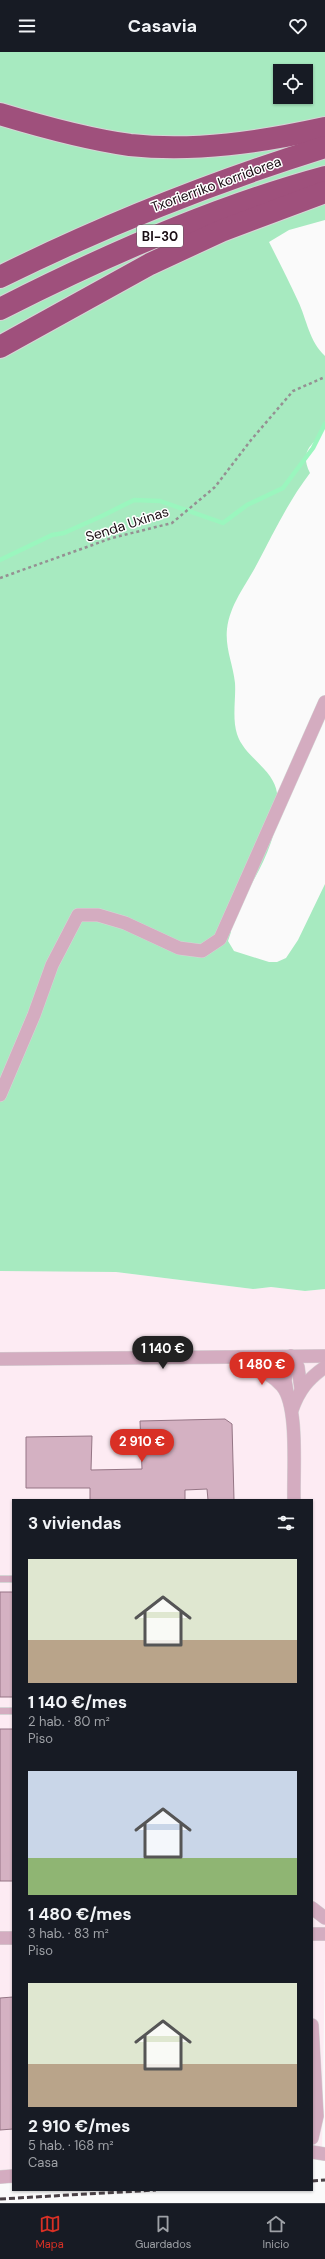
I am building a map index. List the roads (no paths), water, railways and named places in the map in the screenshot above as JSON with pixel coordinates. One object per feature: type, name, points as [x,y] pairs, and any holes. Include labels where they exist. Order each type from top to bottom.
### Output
[{"type":"highway","points":[[0,114],[98,140],[158,147],[189,147],[248,142],[325,128]]},
{"type":"highway","name":"Txorierriko korridorea","points":[[0,276],[53,250],[148,209],[212,184],[325,147]]},
{"type":"highway","name":"Txorierriko korridorea","points":[[0,309],[93,264],[157,237],[227,210],[325,177]]},
{"type":"highway","points":[[0,347],[79,302],[157,261],[221,231],[325,192]]},
{"type":"street","points":[[0,1095],[34,1015],[52,965],[78,915],[98,915],[125,923],[179,948],[202,951],[220,939],[325,702]]},
{"type":"street","points":[[291,1356],[298,1367],[301,1389]]},
{"type":"street","points":[[291,1356],[286,1372],[287,1392],[292,1410],[294,1499]]},
{"type":"street","points":[[0,1359],[325,1356]]},
{"type":"street","points":[[238,1357],[274,1378],[287,1392]]},
{"type":"street","points":[[292,1410],[301,1389],[310,1378],[325,1366]]},
{"type":"street","points":[[313,1909],[325,1918]]},
{"type":"street","points":[[313,1934],[325,1934]]},
{"type":"street","points":[[0,1938],[12,1938]]},
{"type":"street","points":[[313,2043],[317,2116],[313,2134]]},
{"type":"street","points":[[313,2152],[325,2154]]},
{"type":"street","points":[[0,2177],[12,2176]]},
{"type":"lane","points":[[0,1579],[12,1579]]},
{"type":"lane","points":[[0,1711],[12,1710]]},
{"type":"waterway","points":[[0,560],[52,535],[64,533],[134,500],[160,501],[223,523],[247,505],[283,488],[313,448],[325,424]]},
{"type":"railway","points":[[313,2181],[325,2180]]},
{"type":"railway","points":[[0,2199],[139,2191]]}]
